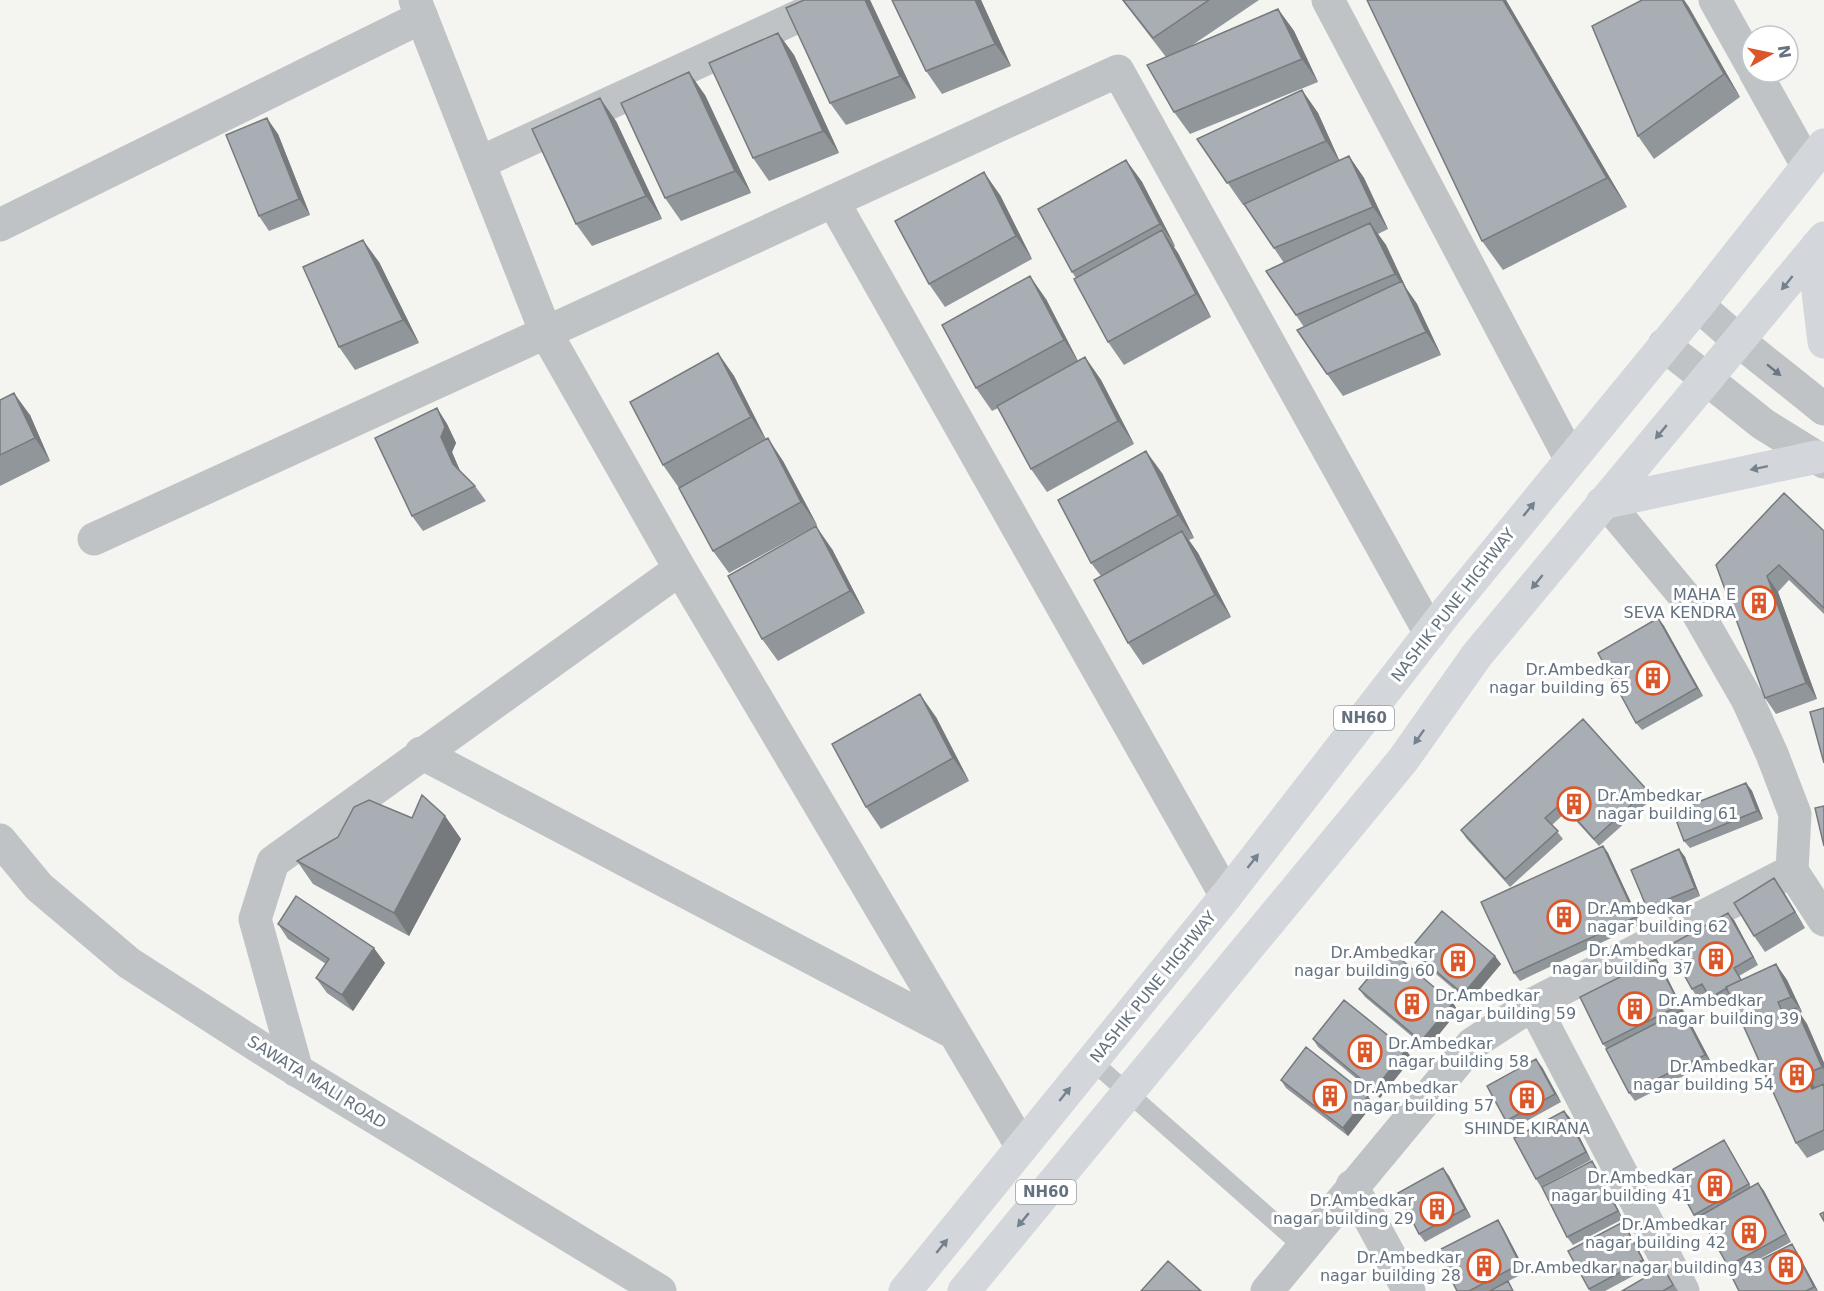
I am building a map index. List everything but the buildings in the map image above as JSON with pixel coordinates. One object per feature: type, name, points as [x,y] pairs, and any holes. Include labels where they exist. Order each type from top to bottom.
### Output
[{"type":"highway","name":"NASHIK PUNE HIGHWAY","points":[[905,1291],[1226,896],[1430,633],[1570,458],[1698,305],[1816,155]]},
{"type":"highway","name":"NH60","points":[[964,1291],[1402,760],[1477,655],[1821,242]]},
{"type":"highway","points":[[1821,242],[1818,292],[1824,342]]},
{"type":"highway","points":[[1604,502],[1820,460]]},
{"type":"street","points":[[479,163],[834,0]]},
{"type":"street","points":[[1328,0],[1570,458]]},
{"type":"street","points":[[1715,0],[1740,45]]},
{"type":"street","points":[[0,225],[419,9],[546,333],[680,569],[1022,1148]]},
{"type":"street","points":[[94,539],[1118,71],[1430,633]]},
{"type":"street","points":[[1764,84],[1816,155]]},
{"type":"street","points":[[833,201],[1226,896]]},
{"type":"street","points":[[1698,305],[1739,342],[1824,409]]},
{"type":"street","points":[[1664,345],[1764,424],[1820,460]]},
{"type":"street","points":[[1604,502],[1696,610],[1747,699],[1772,753],[1795,814],[1792,872],[1824,920]]},
{"type":"street","points":[[297,1071],[255,919],[273,862],[421,753],[680,569]]},
{"type":"street","points":[[421,753],[954,1033]]},
{"type":"street","name":"SAWATA MALI ROAD","points":[[0,840],[39,887],[129,963],[297,1071],[660,1291]]},
{"type":"street","points":[[1268,1291],[1302,1246],[1472,1044],[1533,1004],[1792,872]]},
{"type":"street","points":[[1533,1004],[1683,1291]]},
{"type":"street","points":[[1352,1186],[1409,1291]]},
{"type":"lane","points":[[1092,1061],[1302,1246]]},
{"type":"place","name":"MAHA E SEVA KENDRA","points":[[1759,603]]},
{"type":"place","name":"Dr.Ambedkar nagar building 65","points":[[1653,678]]},
{"type":"place","name":"Dr.Ambedkar nagar building 61","points":[[1574,804]]},
{"type":"place","name":"Dr.Ambedkar nagar building 62","points":[[1564,917]]},
{"type":"place","name":"Dr.Ambedkar nagar building 37","points":[[1716,959]]},
{"type":"place","name":"Dr.Ambedkar nagar building 60","points":[[1458,961]]},
{"type":"place","name":"Dr.Ambedkar nagar building 59","points":[[1412,1004]]},
{"type":"place","name":"Dr.Ambedkar nagar building 39","points":[[1635,1009]]},
{"type":"place","name":"Dr.Ambedkar nagar building 58","points":[[1365,1052]]},
{"type":"place","name":"Dr.Ambedkar nagar building 54","points":[[1797,1075]]},
{"type":"place","name":"Dr.Ambedkar nagar building 57","points":[[1330,1096]]},
{"type":"place","name":"SHINDE KIRANA","points":[[1527,1098]]},
{"type":"place","name":"Dr.Ambedkar nagar building 41","points":[[1715,1186]]},
{"type":"place","name":"Dr.Ambedkar nagar building 29","points":[[1437,1209]]},
{"type":"place","name":"Dr.Ambedkar nagar building 42","points":[[1749,1233]]},
{"type":"place","name":"Dr.Ambedkar nagar building 28","points":[[1484,1266]]},
{"type":"place","name":"Dr.Ambedkar nagar building 43","points":[[1786,1267]]}]
